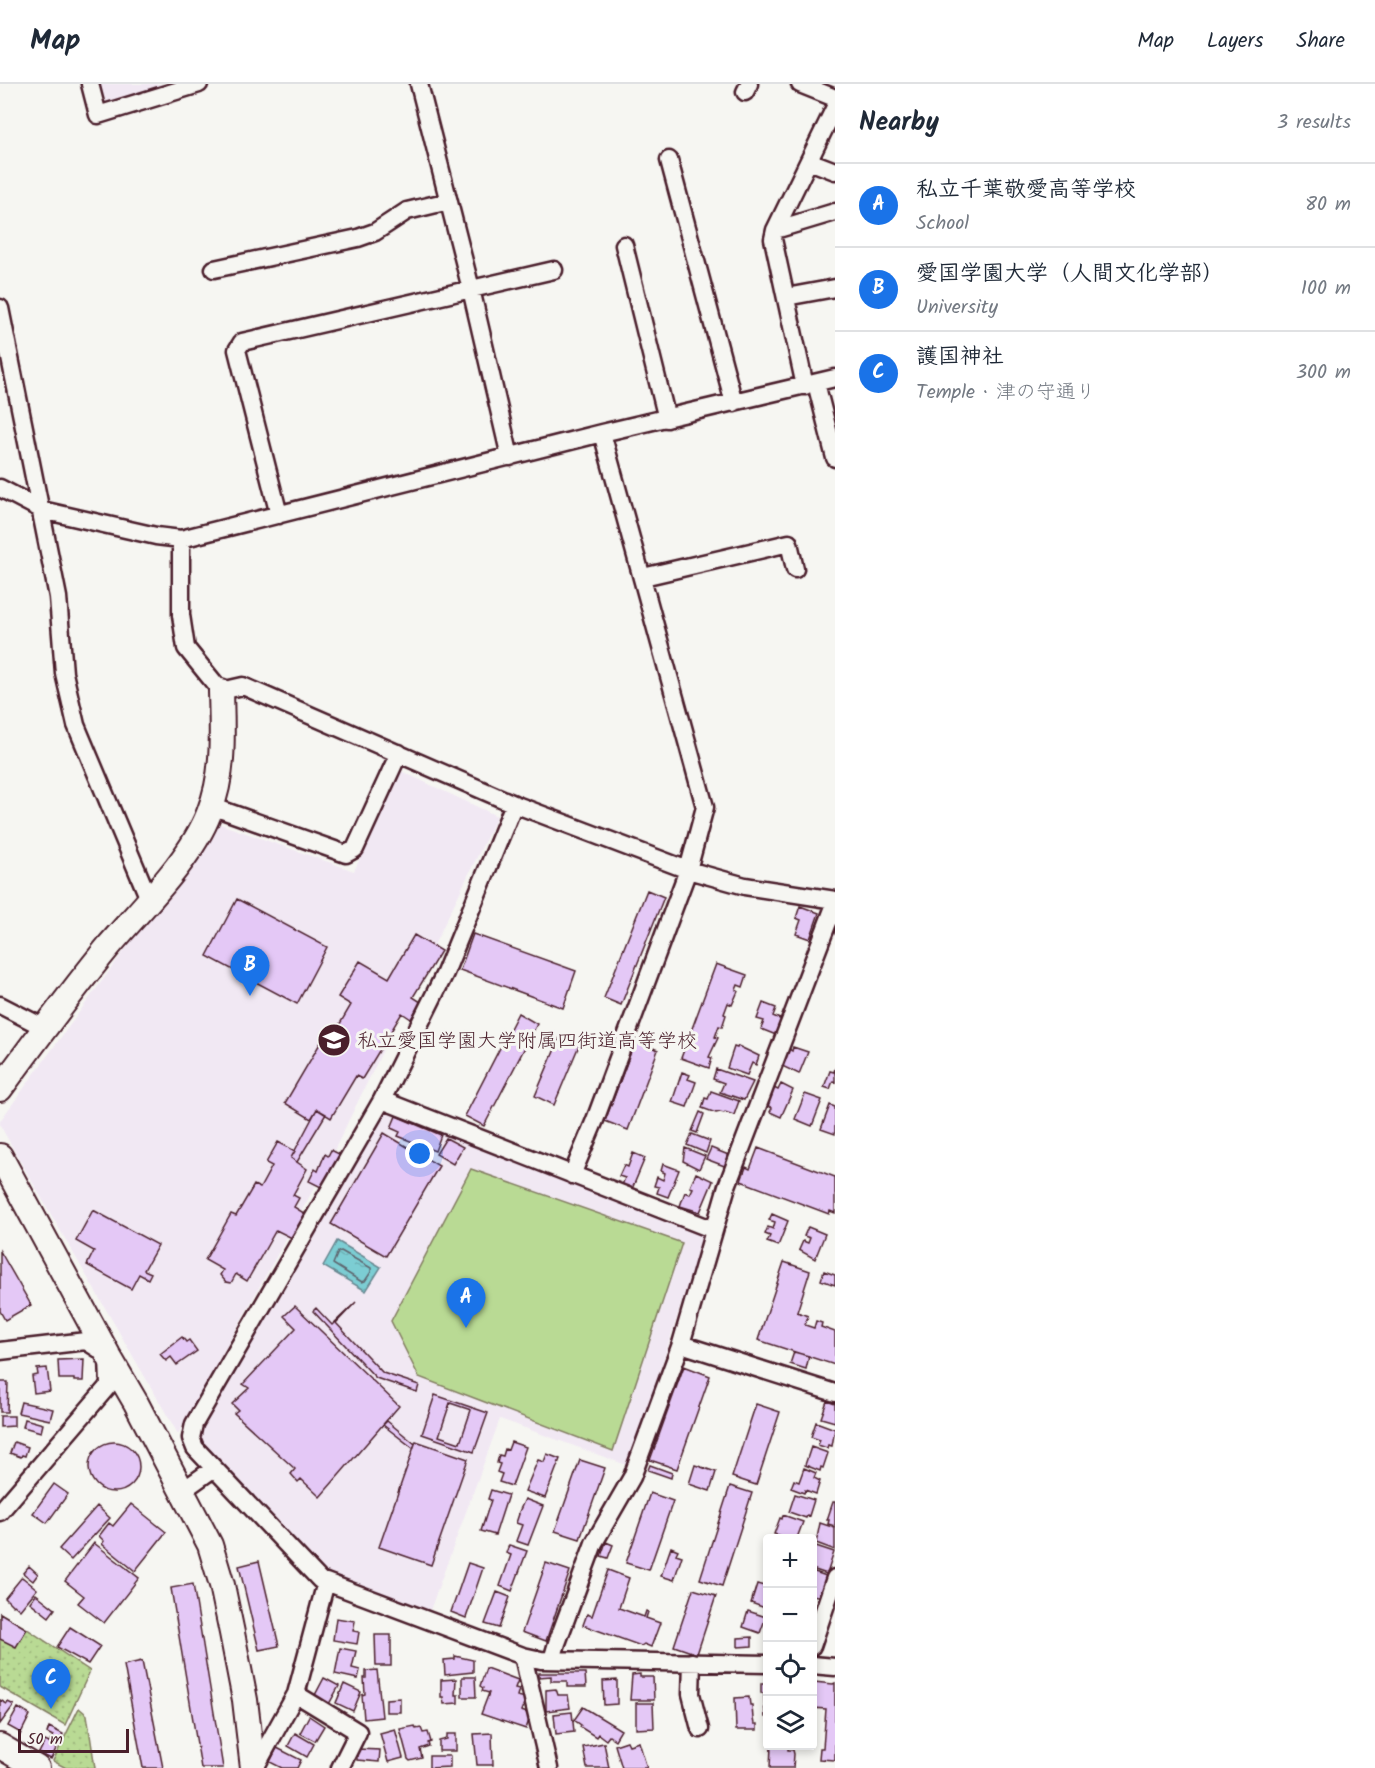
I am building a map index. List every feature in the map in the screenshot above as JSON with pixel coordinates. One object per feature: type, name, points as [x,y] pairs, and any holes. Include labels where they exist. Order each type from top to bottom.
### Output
[{"type":"street","points":[[90,84],[98,115],[199,84]]},
{"type":"street","points":[[419,84],[471,289],[510,457]]},
{"type":"street","points":[[800,84],[835,99]]},
{"type":"street","points":[[835,107],[775,230],[774,239],[786,297],[810,384],[835,458]]},
{"type":"street","points":[[669,160],[734,403]]},
{"type":"street","points":[[808,161],[835,171]]},
{"type":"street","points":[[214,269],[358,238],[375,232],[407,211],[449,201]]},
{"type":"street","points":[[775,230],[835,212]]},
{"type":"street","points":[[624,245],[667,419]]},
{"type":"street","points":[[279,515],[237,350],[242,342],[554,270]]},
{"type":"street","points":[[786,297],[835,288]]},
{"type":"street","points":[[0,308],[58,597],[64,673],[76,725],[149,898]]},
{"type":"street","points":[[0,488],[42,510],[156,536],[181,539],[602,433],[835,378]]},
{"type":"street","points":[[572,1174],[596,1120],[688,870],[705,807],[602,433]]},
{"type":"street","points":[[0,1089],[74,989],[191,847],[202,830],[212,806],[221,768],[220,691],[186,648],[181,615],[181,539]]},
{"type":"street","points":[[643,577],[789,543],[795,569]]},
{"type":"street","points":[[220,691],[243,686],[514,804],[688,870],[745,886],[835,902],[727,1186],[681,1344],[632,1477],[594,1543],[556,1642],[552,1660]]},
{"type":"street","points":[[212,806],[346,854],[355,849],[399,753]]},
{"type":"street","points":[[514,804],[445,973],[382,1100],[194,1424],[192,1438],[195,1448],[213,1469],[320,1580],[523,1656],[552,1660],[763,1664]]},
{"type":"street","points":[[0,1005],[45,1028]]},
{"type":"street","points":[[382,1100],[714,1230]]},
{"type":"street","points":[[0,1156],[136,1403],[210,1545],[222,1585],[244,1700],[254,1768]]},
{"type":"street","points":[[0,1352],[86,1341],[108,1355]]},
{"type":"street","points":[[681,1344],[835,1393]]},
{"type":"street","points":[[0,1512],[109,1385],[108,1355]]},
{"type":"street","points":[[182,1491],[213,1469]]},
{"type":"street","points":[[814,1642],[835,1578]]},
{"type":"street","points":[[254,1768],[296,1694],[326,1582]]},
{"type":"street","points":[[523,1656],[549,1768]]},
{"type":"street","points":[[692,1662],[691,1694],[700,1729]]},
{"type":"street","points":[[817,1665],[835,1667]]},
{"type":"street","points":[[296,1694],[358,1732],[340,1768]]},
{"type":"street","points":[[0,1746],[37,1768]]},
{"type":"shaded area","points":[[99,84],[170,84],[104,105]]},
{"type":"shaded area","points":[[401,771],[497,816],[328,1163],[178,1434],[23,1166],[0,1125],[0,1121],[217,823],[354,871]]},
{"type":"shaded area","points":[[392,1111],[702,1232],[703,1237],[629,1466],[500,1419],[429,1613],[326,1572],[202,1442],[198,1432],[384,1113]]},
{"type":"green space","points":[[471,1169],[682,1243],[613,1451],[419,1377],[391,1321]]},
{"type":"green space","points":[[0,1613],[90,1671],[65,1725],[0,1687]]},
{"type":"green space","points":[[79,1708],[87,1715],[95,1768],[66,1768],[53,1761]]},
{"type":"water","points":[[337,1241],[381,1267],[366,1291],[323,1266]]},
{"type":"building","points":[[647,890],[664,897],[621,1005],[604,998]]},
{"type":"building","points":[[237,899],[327,947],[297,1004],[207,956]]},
{"type":"building","points":[[800,906],[819,913],[810,939],[796,934],[801,920],[796,918]]},
{"type":"building","points":[[473,934],[576,971],[563,1008],[460,970]]},
{"type":"building","points":[[414,935],[441,951],[413,997],[421,1002],[411,1019],[402,1013],[362,1079],[356,1076],[331,1118],[317,1109],[311,1119],[285,1103],[325,1035],[331,1039],[351,1005],[338,997],[360,961],[389,978]]},
{"type":"building","points":[[716,964],[747,975],[743,987],[738,985],[732,1005],[728,1003],[722,1027],[719,1026],[715,1037],[718,1038],[709,1057],[712,1058],[709,1068],[681,1058]]},
{"type":"building","points":[[763,1003],[776,1008],[773,1016],[782,1020],[776,1035],[761,1029],[764,1021],[757,1019]]},
{"type":"building","points":[[518,1013],[537,1024],[484,1126],[465,1116]]},
{"type":"building","points":[[561,1035],[580,1043],[554,1105],[535,1096]]},
{"type":"building","points":[[635,1041],[658,1050],[628,1130],[605,1121]]},
{"type":"building","points":[[738,1046],[759,1056],[756,1065],[752,1063],[747,1075],[727,1068],[734,1047]]},
{"type":"building","points":[[793,1047],[808,1052],[799,1074],[782,1066],[789,1049],[792,1051]]},
{"type":"building","points":[[835,1068],[835,1082],[833,1081],[830,1089],[824,1087],[830,1071],[834,1072]]},
{"type":"building","points":[[716,1069],[753,1082],[744,1100],[720,1092],[724,1083],[713,1079]]},
{"type":"building","points":[[682,1072],[690,1075],[688,1079],[696,1082],[687,1107],[672,1102]]},
{"type":"building","points":[[781,1084],[793,1090],[781,1117],[770,1112],[772,1108],[767,1105],[774,1088],[778,1090]]},
{"type":"building","points":[[711,1091],[739,1101],[734,1115],[725,1112],[716,1113],[702,1108],[705,1098],[708,1099]]},
{"type":"building","points":[[805,1094],[822,1100],[812,1126],[795,1119]]},
{"type":"building","points":[[830,1105],[835,1107],[835,1134],[821,1129]]},
{"type":"building","points":[[317,1109],[326,1114],[297,1162],[291,1158]]},
{"type":"building","points":[[700,1112],[704,1114],[697,1133],[692,1131]]},
{"type":"building","points":[[396,1116],[441,1135],[435,1151],[398,1136],[400,1132],[391,1128]]},
{"type":"building","points":[[384,1133],[439,1166],[386,1256],[331,1224]]},
{"type":"building","points":[[692,1134],[710,1141],[706,1153],[687,1145]]},
{"type":"building","points":[[446,1138],[463,1147],[453,1164],[436,1154]]},
{"type":"building","points":[[278,1142],[295,1151],[291,1158],[307,1169],[293,1195],[299,1198],[294,1207],[307,1215],[294,1239],[276,1230],[247,1281],[236,1274],[231,1283],[226,1282],[220,1275],[223,1270],[205,1260],[231,1214],[236,1216],[254,1185],[260,1188],[272,1166],[266,1163]]},
{"type":"building","points":[[685,1148],[705,1156],[699,1169],[683,1161]]},
{"type":"building","points":[[711,1148],[731,1156],[727,1167],[706,1159]]},
{"type":"building","points":[[758,1148],[835,1177],[835,1213],[830,1211],[829,1214],[741,1181],[746,1167],[750,1169]]},
{"type":"building","points":[[331,1150],[341,1155],[323,1188],[309,1181],[315,1169],[318,1171],[325,1154],[328,1156]]},
{"type":"building","points":[[633,1153],[645,1158],[632,1189],[622,1185],[625,1178],[619,1176],[624,1165],[628,1167]]},
{"type":"building","points":[[663,1164],[679,1170],[668,1197],[657,1193],[659,1187],[654,1186],[657,1177],[663,1180],[665,1173],[661,1171]]},
{"type":"building","points":[[696,1173],[713,1181],[700,1212],[680,1206],[685,1192],[690,1194],[693,1188],[690,1187]]},
{"type":"building","points":[[93,1210],[158,1245],[144,1270],[151,1273],[148,1279],[139,1274],[131,1289],[87,1265],[94,1251],[76,1241]]},
{"type":"building","points":[[772,1214],[788,1221],[778,1246],[767,1242],[770,1236],[765,1234],[768,1227],[773,1229],[775,1222],[769,1220]]},
{"type":"building","points":[[808,1227],[825,1234],[815,1259],[799,1250],[803,1241],[808,1243],[810,1238],[804,1236]]},
{"type":"building","points":[[0,1251],[31,1305],[5,1320],[0,1311]]},
{"type":"building","points":[[784,1262],[810,1271],[797,1312],[808,1316],[805,1325],[814,1328],[816,1321],[822,1323],[821,1327],[835,1332],[835,1365],[758,1340]]},
{"type":"building","points":[[824,1271],[835,1275],[835,1285],[821,1280]]},
{"type":"building","points":[[356,1302],[336,1323],[383,1373],[419,1385],[417,1392],[376,1378],[313,1311],[316,1308],[332,1325]]},
{"type":"building","points":[[295,1306],[399,1406],[320,1497],[301,1479],[298,1482],[291,1474],[295,1469],[234,1413],[238,1410],[232,1404],[249,1388],[243,1384],[296,1328],[284,1316]]},
{"type":"building","points":[[182,1337],[186,1342],[189,1340],[197,1351],[177,1365],[171,1357],[166,1361],[160,1354]]},
{"type":"building","points":[[794,1352],[809,1356],[806,1369],[790,1364]]},
{"type":"building","points":[[84,1359],[83,1381],[59,1379],[58,1360]]},
{"type":"building","points":[[684,1366],[710,1376],[677,1469],[650,1460]]},
{"type":"building","points":[[47,1368],[50,1391],[34,1393],[32,1376],[38,1375],[37,1369]]},
{"type":"building","points":[[0,1382],[8,1382],[7,1412],[0,1412]]},
{"type":"building","points":[[435,1395],[488,1413],[474,1452],[422,1434]],"holes":[[[450,1403],[471,1410],[460,1443],[439,1436]]]},
{"type":"building","points":[[827,1401],[835,1404],[835,1422],[821,1418]]},
{"type":"building","points":[[21,1402],[53,1409],[50,1420],[18,1413]]},
{"type":"building","points":[[756,1404],[780,1412],[756,1485],[732,1477]]},
{"type":"building","points":[[0,1416],[14,1416],[14,1426],[0,1427]]},
{"type":"building","points":[[25,1419],[43,1424],[41,1432],[23,1427]]},
{"type":"building","points":[[387,1421],[415,1444],[413,1448],[383,1425]]},
{"type":"building","points":[[816,1422],[835,1429],[832,1446],[828,1445],[827,1448],[818,1445],[820,1440],[811,1437]]},
{"type":"building","points":[[416,1441],[468,1459],[431,1565],[379,1547]]},
{"type":"building","points":[[14,1442],[28,1447],[25,1456],[10,1453]]},
{"type":"building","points":[[114,1442],[132,1449],[139,1467],[132,1485],[114,1492],[96,1485],[89,1467],[96,1449]]},
{"type":"building","points":[[511,1442],[526,1447],[512,1486],[499,1482],[502,1474],[497,1472],[500,1464],[497,1463],[499,1455],[503,1456]]},
{"type":"building","points":[[811,1447],[828,1453],[820,1471],[805,1465]]},
{"type":"building","points":[[547,1454],[560,1459],[545,1498],[525,1491],[538,1460],[544,1462]]},
{"type":"building","points":[[580,1460],[605,1468],[580,1539],[555,1531]]},
{"type":"building","points":[[650,1465],[672,1473],[671,1478],[648,1470]]},
{"type":"building","points":[[695,1465],[716,1472],[710,1491],[689,1484]]},
{"type":"building","points":[[804,1468],[816,1473],[814,1478],[820,1481],[816,1494],[805,1490],[804,1493],[791,1488],[794,1480],[799,1482]]},
{"type":"building","points":[[54,1484],[68,1494],[47,1523],[33,1513]]},
{"type":"building","points":[[730,1486],[752,1493],[722,1586],[700,1579]]},
{"type":"building","points":[[491,1490],[508,1495],[495,1535],[481,1531],[491,1500],[488,1499]]},
{"type":"building","points":[[650,1493],[673,1501],[649,1570],[626,1563]]},
{"type":"building","points":[[795,1494],[814,1500],[809,1516],[807,1515],[806,1518],[789,1512]]},
{"type":"building","points":[[525,1499],[543,1506],[528,1545],[516,1541],[522,1525],[516,1523]]},
{"type":"building","points":[[833,1502],[835,1502],[835,1526],[828,1524],[829,1520],[827,1520]]},
{"type":"building","points":[[131,1504],[166,1532],[135,1571],[102,1544],[104,1541],[99,1536],[109,1523],[113,1526]]},
{"type":"building","points":[[97,1506],[110,1518],[71,1560],[59,1549]]},
{"type":"building","points":[[783,1515],[803,1522],[798,1534],[774,1534],[780,1518],[782,1519]]},
{"type":"building","points":[[820,1523],[835,1528],[835,1550],[817,1543]]},
{"type":"building","points":[[606,1542],[613,1545],[608,1558],[601,1556]]},
{"type":"building","points":[[94,1543],[139,1578],[104,1623],[78,1603],[84,1596],[65,1581]]},
{"type":"building","points":[[509,1545],[527,1551],[512,1591],[500,1586],[511,1555],[506,1553]]},
{"type":"building","points":[[817,1546],[834,1552],[827,1574],[817,1571]]},
{"type":"building","points":[[671,1547],[678,1550],[676,1554],[682,1556],[674,1580],[661,1576]]},
{"type":"building","points":[[259,1561],[279,1646],[259,1650],[239,1566]]},
{"type":"building","points":[[468,1563],[483,1568],[466,1618],[451,1612]]},
{"type":"building","points":[[546,1563],[570,1571],[546,1641],[522,1632]]},
{"type":"building","points":[[29,1566],[38,1574],[33,1581],[23,1573]]},
{"type":"building","points":[[608,1570],[629,1578],[619,1608],[644,1617],[646,1611],[648,1612],[646,1618],[660,1623],[651,1647],[644,1644],[641,1646],[583,1625],[587,1614],[592,1616]]},
{"type":"building","points":[[817,1573],[829,1577],[822,1597],[817,1596]]},
{"type":"building","points":[[22,1577],[37,1589],[20,1610],[5,1598]]},
{"type":"building","points":[[193,1584],[223,1768],[201,1768],[171,1588]]},
{"type":"building","points":[[757,1584],[763,1586],[763,1607],[751,1603]]},
{"type":"building","points":[[693,1589],[716,1596],[697,1654],[674,1646]]},
{"type":"building","points":[[497,1592],[510,1597],[499,1628],[485,1624]]},
{"type":"building","points":[[36,1594],[55,1609],[49,1617],[30,1602]]},
{"type":"building","points":[[748,1611],[763,1616],[760,1633],[743,1627]]},
{"type":"building","points":[[0,1613],[27,1629],[16,1647],[0,1639]]},
{"type":"building","points":[[336,1618],[355,1621],[353,1631],[359,1632],[357,1644],[333,1640]]},
{"type":"building","points":[[70,1627],[100,1646],[88,1664],[57,1647]]},
{"type":"building","points":[[375,1635],[391,1635],[391,1666],[376,1666]]},
{"type":"building","points":[[752,1637],[752,1646],[738,1647],[738,1638]]},
{"type":"building","points":[[340,1648],[356,1651],[352,1668],[360,1670],[358,1679],[335,1674]]},
{"type":"building","points":[[455,1656],[473,1660],[473,1672],[445,1675],[444,1660],[455,1659]]},
{"type":"building","points":[[142,1661],[163,1768],[143,1768],[124,1665]]},
{"type":"building","points":[[486,1668],[518,1680],[515,1688],[519,1689],[517,1696],[526,1698],[521,1711],[531,1714],[526,1729],[481,1714],[489,1693],[482,1691],[483,1688],[480,1686]]},
{"type":"building","points":[[377,1670],[382,1717],[364,1719],[362,1695],[365,1694],[364,1678],[366,1678],[366,1671]]},
{"type":"building","points":[[539,1673],[585,1673],[586,1687],[567,1687],[567,1681],[551,1681],[551,1676],[539,1677]]},
{"type":"building","points":[[640,1674],[640,1677],[653,1677],[654,1700],[630,1700],[632,1675]]},
{"type":"building","points":[[462,1677],[475,1677],[476,1697],[462,1697]]},
{"type":"building","points":[[324,1678],[339,1686],[329,1704],[314,1697]]},
{"type":"building","points":[[456,1679],[455,1695],[458,1695],[458,1703],[444,1704],[443,1697],[441,1697],[441,1680]]},
{"type":"building","points":[[617,1680],[617,1704],[604,1705],[603,1681]]},
{"type":"building","points":[[817,1682],[835,1683],[835,1760],[819,1759],[820,1748],[823,1748],[826,1709],[817,1708]]},
{"type":"building","points":[[344,1684],[361,1692],[353,1711],[336,1703]]},
{"type":"building","points":[[556,1689],[558,1695],[568,1695],[570,1708],[546,1711],[546,1690]]},
{"type":"building","points":[[749,1697],[757,1730],[736,1730],[735,1698]]},
{"type":"building","points":[[400,1698],[400,1712],[386,1712],[386,1699]]},
{"type":"building","points":[[0,1700],[14,1705],[0,1724]]},
{"type":"building","points":[[636,1703],[653,1703],[654,1728],[636,1729]]},
{"type":"building","points":[[583,1707],[621,1730],[615,1740],[609,1736],[606,1740],[598,1734],[596,1737],[580,1727],[581,1725],[574,1720]]},
{"type":"building","points":[[18,1708],[30,1715],[20,1735],[8,1726]]},
{"type":"building","points":[[572,1712],[574,1732],[556,1734],[554,1714]]},
{"type":"building","points":[[309,1716],[324,1726],[315,1741],[300,1733]]},
{"type":"building","points":[[415,1726],[416,1729],[421,1728],[423,1733],[428,1732],[431,1742],[428,1743],[429,1746],[420,1749],[422,1758],[410,1761],[400,1729]]},
{"type":"building","points":[[49,1727],[63,1734],[51,1759],[39,1753],[45,1741],[49,1743],[53,1736],[47,1733]]},
{"type":"building","points":[[395,1729],[403,1758],[388,1762],[380,1733]]},
{"type":"building","points":[[295,1733],[314,1744],[307,1757],[288,1746]]},
{"type":"building","points":[[492,1733],[493,1765],[477,1765],[474,1734]]},
{"type":"building","points":[[447,1734],[456,1734],[456,1751],[439,1751],[439,1741],[447,1739]]},
{"type":"building","points":[[627,1741],[629,1745],[639,1742],[647,1768],[622,1768],[615,1745]]},
{"type":"building","points":[[604,1743],[609,1768],[587,1768],[583,1747]]},
{"type":"building","points":[[277,1748],[301,1760],[297,1768],[282,1768],[270,1762]]},
{"type":"building","points":[[357,1749],[380,1750],[379,1762],[357,1760]]},
{"type":"building","points":[[771,1750],[793,1750],[793,1768],[770,1768]]},
{"type":"building","points":[[429,1756],[450,1756],[450,1767],[429,1768]]},
{"type":"place","name":"愛国学園大学（人間文化学部）","points":[[250,996]]},
{"type":"place","name":"私立愛国学園大学附属四街道高等学校","points":[[334,1040]]},
{"type":"place","name":"私立千葉敬愛高等学校","points":[[466,1328]]},
{"type":"place","name":"護国神社","points":[[51,1709]]}]
